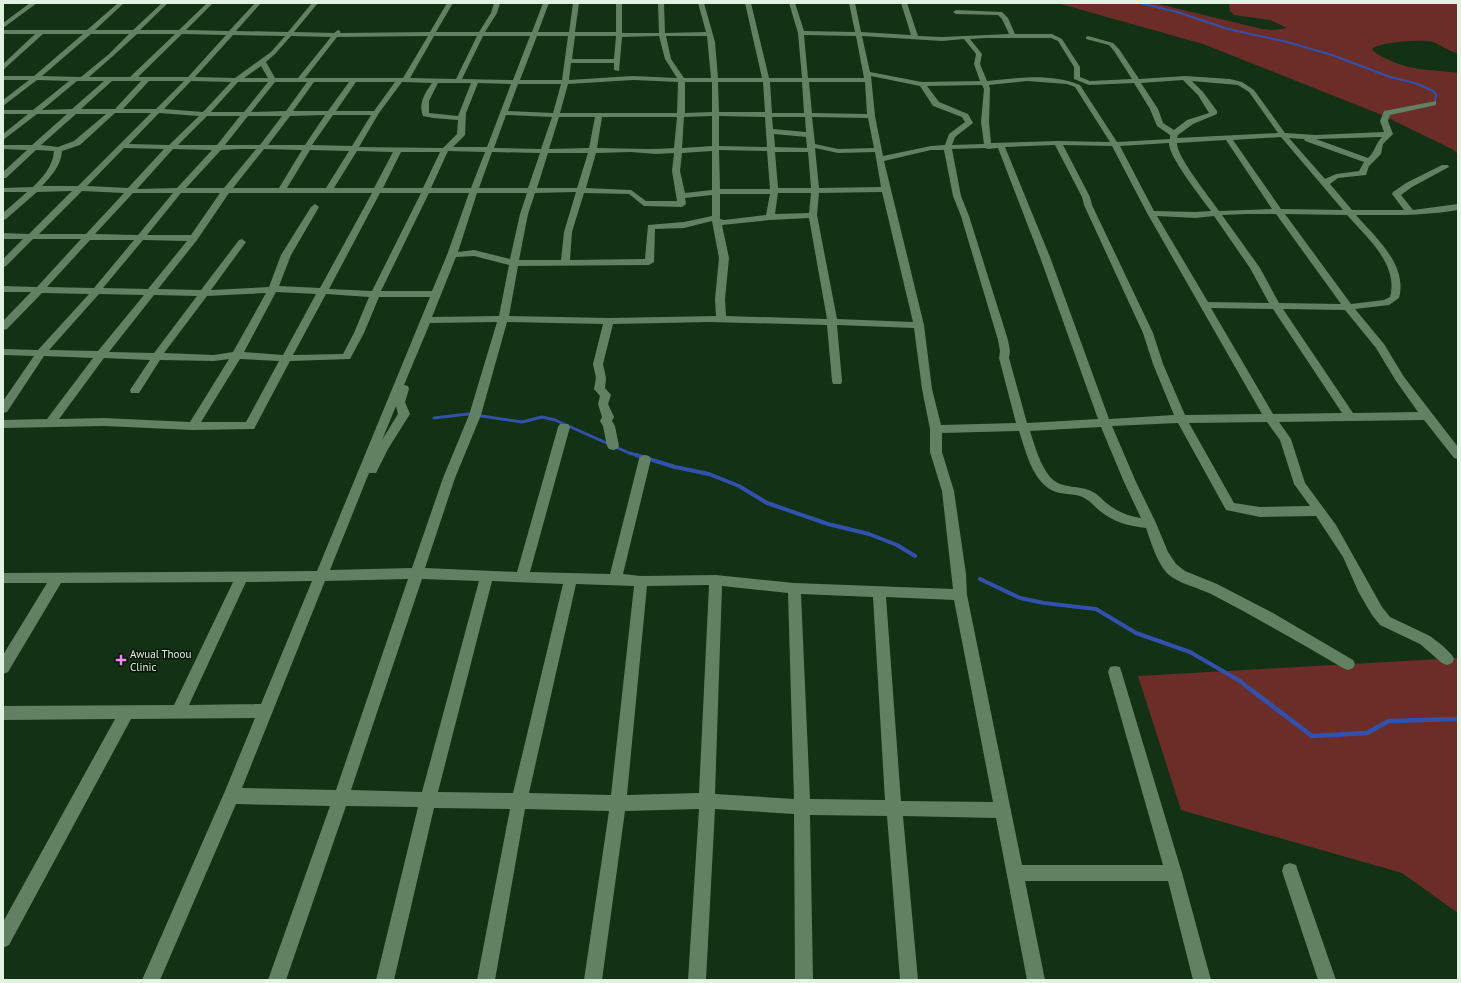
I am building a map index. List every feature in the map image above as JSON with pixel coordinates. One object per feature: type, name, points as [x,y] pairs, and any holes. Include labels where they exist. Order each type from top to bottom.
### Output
[{"type":"street","points":[[3,26],[34,3]]},
{"type":"street","points":[[3,104],[37,78],[121,3]]},
{"type":"street","points":[[3,138],[80,78],[134,33],[165,3]]},
{"type":"street","points":[[133,78],[210,3]]},
{"type":"street","points":[[3,264],[190,79],[258,3]]},
{"type":"street","points":[[3,327],[170,148],[205,114],[236,80],[262,62],[273,52],[315,3]]},
{"type":"street","points":[[329,190],[355,150],[376,113],[403,80],[450,3]]},
{"type":"street","points":[[458,81],[481,34],[490,20],[497,3]]},
{"type":"street","points":[[152,980],[231,796],[426,320],[452,255],[474,190],[546,3]]},
{"type":"street","points":[[277,980],[341,797],[449,478],[475,415],[503,320],[524,214],[545,151],[565,82],[576,3]]},
{"type":"street","points":[[617,78],[619,3]]},
{"type":"street","points":[[648,79],[665,68],[668,59],[662,35],[661,3]]},
{"type":"street","points":[[701,3],[710,34],[715,79],[716,218],[724,258],[720,299],[721,320]]},
{"type":"street","points":[[748,3],[766,80],[774,192],[770,217]]},
{"type":"street","points":[[792,3],[800,33],[815,191],[813,215],[831,308],[837,381]]},
{"type":"street","points":[[852,3],[867,76],[871,116],[886,189],[919,326],[927,389],[936,429],[936,452],[948,491],[959,574],[960,595],[1036,980]]},
{"type":"street","points":[[904,3],[915,37]]},
{"type":"street","points":[[956,12],[1000,13],[1005,18],[1013,36]]},
{"type":"street","points":[[3,32],[710,34]]},
{"type":"street","points":[[3,68],[42,32]]},
{"type":"street","points":[[800,33],[859,34],[942,39],[966,37],[1047,36],[1060,40],[1077,67],[1076,78],[1082,81]]},
{"type":"street","points":[[300,80],[337,34]]},
{"type":"street","points":[[966,37],[969,43],[979,54],[977,64],[987,89],[985,122],[988,147]]},
{"type":"street","points":[[1088,38],[1111,44],[1117,50],[1154,109],[1160,124],[1173,137],[1173,146],[1180,161],[1255,268],[1276,306],[1351,418]]},
{"type":"street","points":[[569,61],[617,61]]},
{"type":"street","points":[[262,62],[273,80]]},
{"type":"street","points":[[665,68],[682,80]]},
{"type":"street","points":[[3,78],[565,82],[617,78],[682,80],[805,80],[867,76],[922,84],[984,83],[1019,79],[1109,83],[1185,78],[1230,81],[1247,86],[1252,91],[1283,135],[1381,249],[1398,280],[1398,289],[1394,298],[1379,304],[1348,307],[1206,305]]},
{"type":"street","points":[[3,176],[111,78]]},
{"type":"street","points":[[3,147],[52,148],[58,150],[77,143],[115,111],[148,78]]},
{"type":"street","points":[[1173,137],[1190,122],[1213,114],[1200,91],[1194,84],[1185,78]]},
{"type":"street","points":[[3,409],[41,353],[96,291],[179,190],[219,147],[273,80]]},
{"type":"street","points":[[51,422],[101,355],[194,238],[226,191],[262,147],[312,80]]},
{"type":"street","points":[[282,190],[307,148],[354,80]]},
{"type":"street","points":[[682,80],[681,116],[676,171],[682,211]]},
{"type":"street","points":[[436,81],[426,97],[424,107],[426,114],[432,116],[460,118]]},
{"type":"street","points":[[3,352],[214,358],[237,355],[285,358],[346,357],[359,333],[375,294],[446,150],[461,135],[460,118],[475,81]]},
{"type":"street","points":[[1082,81],[1082,90]]},
{"type":"street","points":[[1068,82],[1078,86],[1082,90],[1115,144],[1151,213],[1206,305],[1270,418],[1285,440],[1300,484],[1348,555],[1364,589],[1377,611],[1385,621],[1425,640],[1447,659]]},
{"type":"street","points":[[931,96],[951,83]]},
{"type":"street","points":[[922,84],[936,104],[965,116],[968,119],[969,123],[967,126],[952,136],[949,141],[948,148],[957,196],[965,216],[1003,340],[1005,351],[1004,358],[1034,460],[1047,482],[1056,488],[1082,492],[1089,495],[1117,517],[1129,521],[1150,523]]},
{"type":"street","points":[[1388,134],[1384,121],[1387,113],[1434,103]]},
{"type":"street","points":[[3,112],[158,110],[205,114],[376,113]]},
{"type":"street","points":[[503,113],[556,115],[681,116],[715,114],[871,116]]},
{"type":"street","points":[[565,262],[568,232],[593,150],[599,115]]},
{"type":"street","points":[[770,131],[809,135]]},
{"type":"street","points":[[1324,184],[1336,176],[1362,174],[1365,165],[1377,154],[1379,144],[1388,134]]},
{"type":"street","points":[[122,146],[170,148],[262,147],[355,150],[631,150],[656,152],[716,148],[771,150],[811,147],[880,155],[918,150],[1058,142],[1115,144],[1173,137],[1228,138],[1283,135],[1388,134]]},
{"type":"street","points":[[1297,136],[1369,161]]},
{"type":"street","points":[[1228,138],[1278,211],[1348,307],[1380,346],[1400,379],[1426,416],[1458,455]]},
{"type":"street","points":[[1058,142],[1086,197],[1088,205],[1148,333],[1158,364],[1180,419],[1230,506],[1260,512],[1319,510]]},
{"type":"street","points":[[1001,146],[1045,256],[1105,422],[1136,495],[1150,523],[1162,554],[1170,568],[1180,575],[1212,588],[1268,617],[1348,664]]},
{"type":"street","points":[[3,217],[34,190],[56,162],[58,150]]},
{"type":"street","points":[[3,424],[104,422],[193,426],[250,426],[285,358],[378,190],[398,150]]},
{"type":"street","points":[[1411,213],[1396,194],[1409,185],[1445,167]]},
{"type":"street","points":[[3,190],[79,188],[131,191],[581,190],[631,192],[644,203],[716,218],[719,222],[723,223],[770,217],[813,215]]},
{"type":"street","points":[[452,255],[474,253],[514,264],[565,262],[648,262],[651,227],[717,192],[886,189]]},
{"type":"street","points":[[193,426],[237,355],[255,320],[274,289],[286,255],[315,207]]},
{"type":"street","points":[[1151,213],[1196,215],[1239,211],[1411,213],[1429,212],[1458,207]]},
{"type":"street","points":[[3,236],[194,238]]},
{"type":"street","points":[[135,390],[157,356],[242,242]]},
{"type":"street","points":[[3,289],[205,293],[274,289],[375,294],[436,294]]},
{"type":"street","points":[[426,320],[533,319],[609,322],[721,320],[832,322],[919,326]]},
{"type":"street","points":[[320,576],[382,448],[404,414],[400,402],[426,320]]},
{"type":"street","points":[[609,322],[598,364],[601,378],[599,388],[606,395],[604,404],[608,418],[606,421],[610,426],[608,431],[613,446]]},
{"type":"street","points":[[936,429],[1024,427],[1180,419],[1426,416]]},
{"type":"street","points":[[522,576],[564,428]]},
{"type":"street","points":[[615,579],[645,458]]},
{"type":"street","points":[[3,578],[320,576],[416,573],[641,581],[716,580],[794,588],[960,595]]},
{"type":"street","points":[[178,712],[242,576]]},
{"type":"street","points":[[385,980],[428,799],[487,576]]},
{"type":"street","points":[[3,668],[57,578]]},
{"type":"street","points":[[486,980],[519,801],[571,579]]},
{"type":"street","points":[[698,980],[716,580]]},
{"type":"street","points":[[593,980],[618,803],[641,581]]},
{"type":"street","points":[[794,588],[802,807],[804,980]]},
{"type":"street","points":[[879,592],[894,809],[908,980]]},
{"type":"street","points":[[1115,672],[1174,873],[1202,980]]},
{"type":"street","points":[[3,713],[266,711]]},
{"type":"street","points":[[3,939],[127,712]]},
{"type":"street","points":[[231,796],[618,803],[707,801],[802,807],[1002,810]]},
{"type":"street","points":[[1290,871],[1327,980]]},
{"type":"street","points":[[1014,873],[1174,873]]},
{"type":"shaded area","points":[[1057,3],[1154,3],[1262,29],[1274,30],[1287,28],[1270,20],[1234,15],[1230,11],[1229,3],[1458,3],[1458,53],[1428,41],[1391,43],[1372,49],[1380,56],[1406,66],[1458,73],[1458,154],[1452,149],[1382,115],[1203,44]]},
{"type":"shaded area","points":[[1458,658],[1458,913],[1402,873],[1181,810],[1138,676]]},
{"type":"waterway","points":[[1140,3],[1177,12],[1228,29],[1287,42],[1332,55],[1390,77],[1415,83],[1433,91],[1436,94],[1435,101]]},
{"type":"waterway","points":[[434,418],[468,414],[522,422],[542,417],[555,420],[629,453],[640,456]]},
{"type":"waterway","points":[[636,455],[675,467],[709,474],[739,486],[767,503],[828,524],[869,534],[897,545],[915,556]]},
{"type":"waterway","points":[[980,579],[1020,598],[1044,603],[1096,609],[1136,633],[1190,652],[1240,681],[1251,690]]},
{"type":"waterway","points":[[1250,689],[1312,736],[1367,733],[1389,721],[1458,719]]},
{"type":"place","name":"Awual Thoou Clinic","points":[[121,660]]}]
